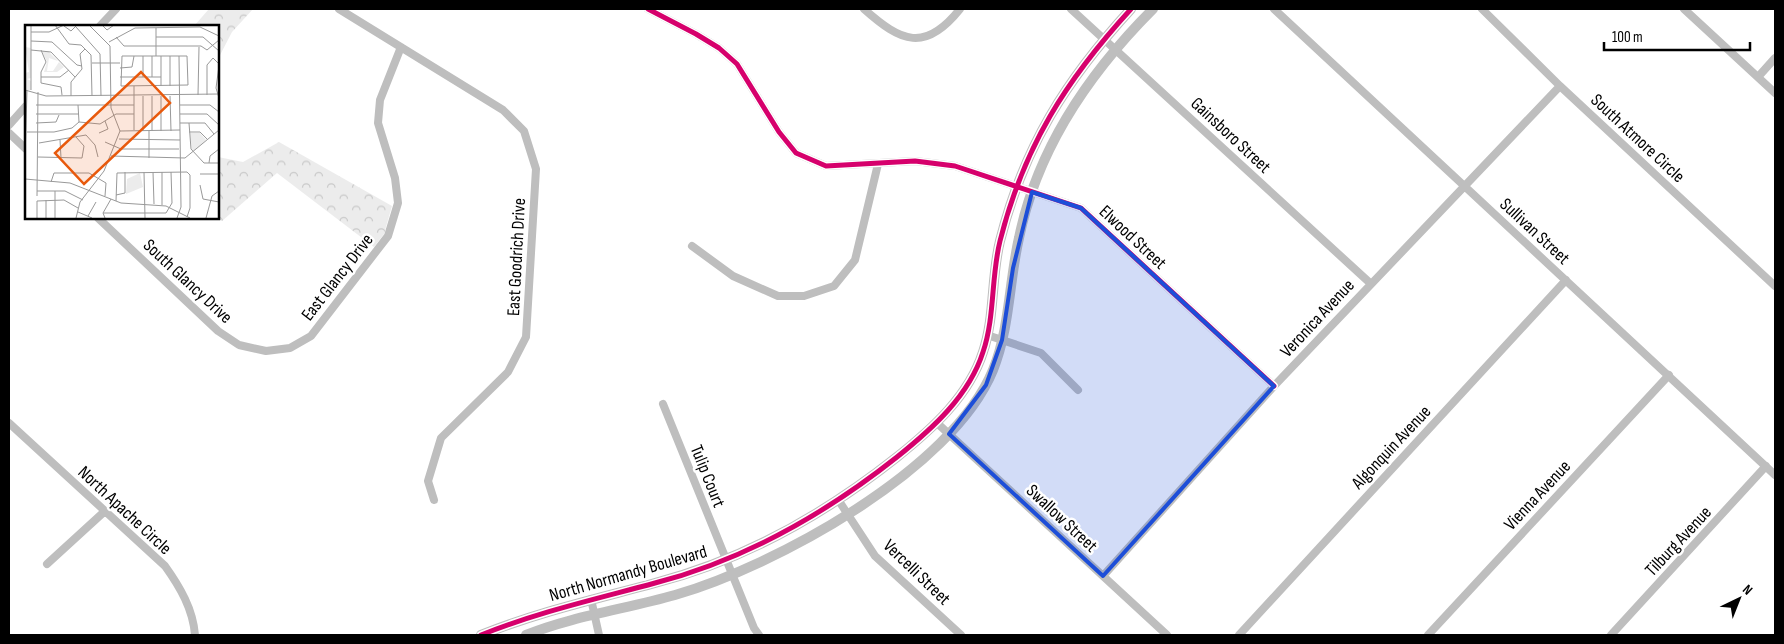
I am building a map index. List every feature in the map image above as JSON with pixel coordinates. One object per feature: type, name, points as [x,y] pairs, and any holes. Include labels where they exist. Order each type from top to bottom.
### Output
[{"type":"street","points":[[101,25],[116,9]]},
{"type":"street","name":"East Goodrich Drive","points":[[339,9],[503,110],[524,131],[536,170],[526,337],[508,372],[441,438],[428,481],[434,500]]},
{"type":"street","name":"Elwood Street","points":[[648,9],[719,48],[737,64],[779,132],[796,153],[826,166],[915,161],[955,166],[1081,208],[1274,386]]},
{"type":"street","points":[[864,9],[885,28],[907,38],[921,38],[936,33],[960,9]]},
{"type":"street","name":"Gainsboro Street","points":[[1071,9],[1370,283]]},
{"type":"street","name":"North Normandy Boulevard","points":[[481,635],[551,610],[657,583],[726,559],[777,536],[839,501],[902,453],[937,423],[969,382],[983,353],[1000,242],[1016,187],[1052,110],[1075,74],[1104,38],[1131,9]]},
{"type":"street","name":"North Normandy Boulevard","points":[[526,635],[675,595],[733,574],[777,555],[848,514],[900,477],[949,434],[969,411],[986,385],[993,370],[1007,320],[1012,268],[1023,217],[1032,192],[1070,111],[1116,49],[1153,9]]},
{"type":"street","name":"Sullivan Street","points":[[1274,9],[1775,475]]},
{"type":"street","name":"South Atmore Circle","points":[[1482,9],[1560,86],[1775,286]]},
{"type":"street","points":[[1684,9],[1775,93]]},
{"type":"street","name":"East Glancy Drive","points":[[266,351],[290,348],[311,336],[388,236],[398,203],[395,178],[378,123],[380,100],[401,47]]},
{"type":"street","points":[[1758,77],[1775,58]]},
{"type":"street","name":"Veronica Avenue","points":[[1103,576],[1274,386],[1370,283],[1560,86]]},
{"type":"street","points":[[9,125],[25,107]]},
{"type":"street","points":[[9,133],[25,148]]},
{"type":"street","points":[[692,246],[733,276],[778,296],[804,296],[834,286],[855,260],[878,164]]},
{"type":"street","name":"South Glancy Drive","points":[[99,219],[218,331],[240,345],[266,351]]},
{"type":"street","name":"Algonquin Avenue","points":[[1238,635],[1566,280]]},
{"type":"street","points":[[987,336],[1040,353],[1078,390]]},
{"type":"street","name":"Vienna Avenue","points":[[1428,635],[1669,375]]},
{"type":"street","name":"Tulip Court","points":[[663,404],[754,628],[759,635]]},
{"type":"street","name":"North Apache Circle","points":[[9,423],[165,566],[177,582],[187,603],[195,635]]},
{"type":"street","name":"Swallow Street","points":[[937,423],[1167,635]]},
{"type":"street","name":"Tilburg Avenue","points":[[1611,635],[1766,466]]},
{"type":"street","name":"Vercelli Street","points":[[839,501],[875,556],[961,635]]},
{"type":"street","points":[[47,564],[104,510]]},
{"type":"street","points":[[591,599],[593,616],[599,635]]},
{"type":"highlighted area","points":[[1032,192],[1081,208],[1274,386],[1103,576],[949,434],[986,385],[1002,340],[1013,268]]},
{"type":"green space","points":[[209,9],[253,9],[232,32],[219,57],[219,25],[195,25]]},
{"type":"green space","points":[[279,142],[392,206],[384,234],[374,247],[277,173],[222,221],[219,219],[219,157],[243,162]]},
{"type":"cycle path","points":[[648,9],[719,48],[737,64],[779,132],[796,153],[826,166],[915,161],[955,166],[1081,208],[1274,386]]},
{"type":"cycle path","points":[[481,635],[589,600],[688,573],[752,548],[782,533],[841,498],[897,457],[936,423],[969,383],[983,352],[987,339],[1000,241],[1021,175],[1035,145],[1050,116],[1086,62],[1131,9]]}]
